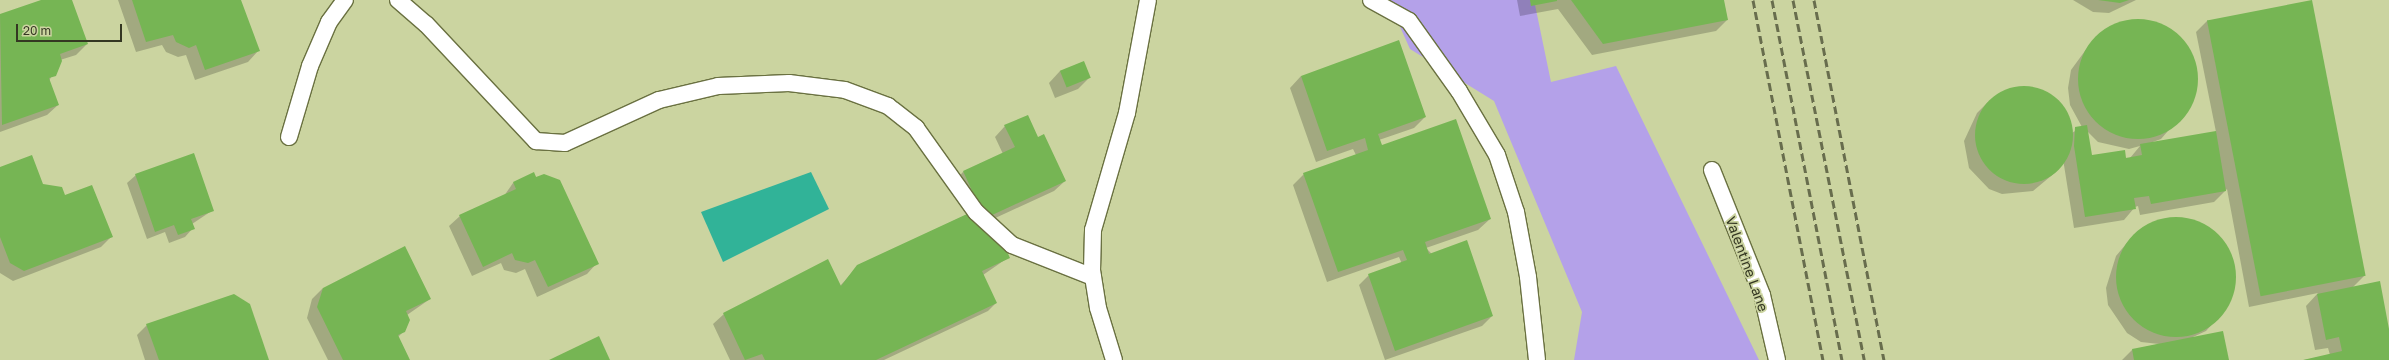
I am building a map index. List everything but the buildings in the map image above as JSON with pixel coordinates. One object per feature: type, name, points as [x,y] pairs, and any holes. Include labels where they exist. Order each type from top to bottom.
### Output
[{"type":"lane","points":[[289,137],[310,66],[329,22],[345,0]]},
{"type":"lane","points":[[398,0],[426,24],[536,141],[564,143],[659,100],[718,86],[789,83],[845,90],[888,106],[916,128],[976,212],[1012,245],[1093,276]]},
{"type":"lane","points":[[1114,360],[1098,308],[1093,276],[1093,230],[1127,113],[1148,0]]},
{"type":"lane","points":[[1371,0],[1409,21],[1459,91],[1497,155],[1516,212],[1528,277],[1537,360]]},
{"type":"lane","name":"Valentine Lane","points":[[1712,170],[1762,295],[1777,360]]},
{"type":"shaded area","points":[[1388,0],[1534,0],[1551,82],[1616,66],[1759,360],[1574,360],[1582,312],[1494,101],[1410,49]]},
{"type":"water","points":[[811,172],[829,209],[723,262],[701,212]]},
{"type":"railway","points":[[1753,0],[1823,360]]},
{"type":"railway","points":[[1772,0],[1842,360]]},
{"type":"railway","points":[[1793,0],[1864,360]]},
{"type":"railway","points":[[1814,0],[1884,360]]}]
